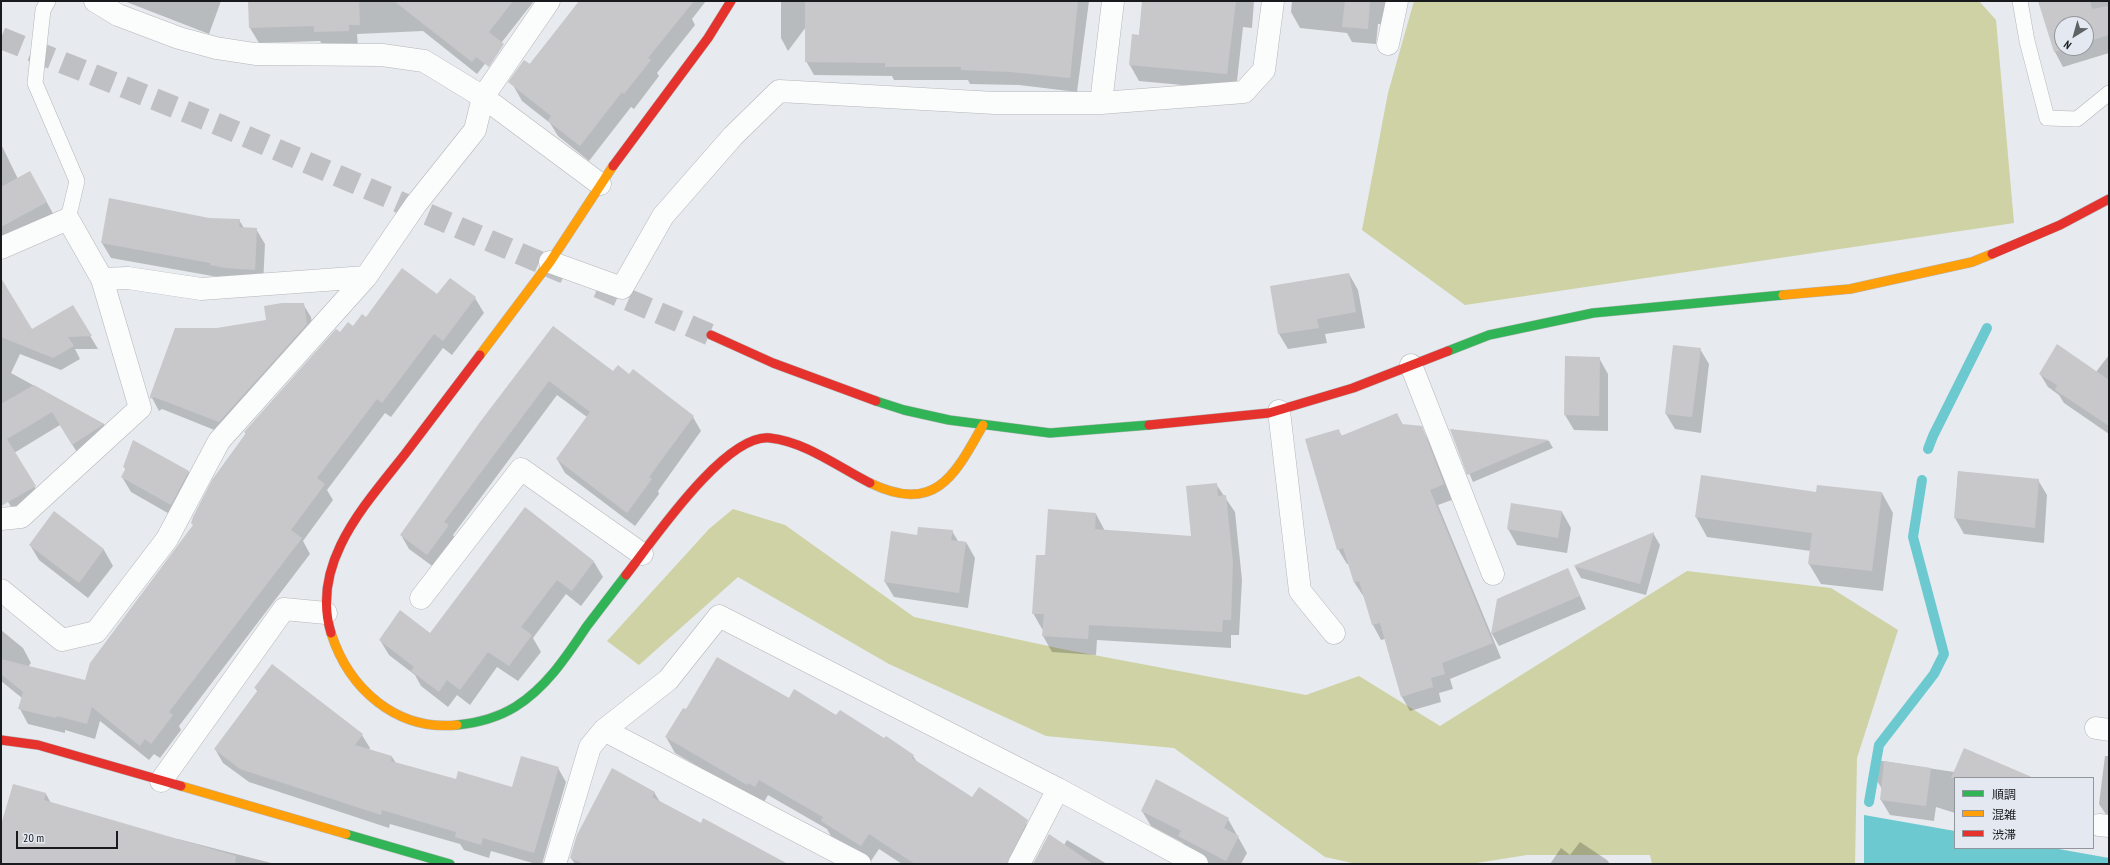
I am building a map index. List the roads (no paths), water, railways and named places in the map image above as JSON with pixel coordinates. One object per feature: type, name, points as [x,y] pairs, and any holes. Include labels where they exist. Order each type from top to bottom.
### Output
[{"type":"street","points":[[95,1],[118,15],[178,38],[216,48],[255,54],[382,55],[424,61],[483,97],[600,184]]},
{"type":"street","points":[[1,590],[62,640],[96,632],[166,539],[218,441],[366,277],[416,204],[475,130],[483,97],[549,1]]},
{"type":"street","points":[[731,1],[708,38],[600,184],[550,262],[355,519],[341,543],[333,564],[326,591],[326,614],[332,638],[342,662],[356,683],[376,701],[393,712],[417,721],[438,725],[465,726],[488,721],[532,696],[548,678],[642,554],[705,476],[727,454],[751,442],[768,438],[792,444],[877,485],[905,494],[922,494],[936,489],[958,469],[983,424]]},
{"type":"street","points":[[1101,103],[1113,1]]},
{"type":"street","points":[[550,262],[622,288],[663,216],[733,136],[779,91],[995,103],[1101,103],[1244,92],[1264,70],[1273,1]]},
{"type":"street","points":[[1388,44],[1398,1]]},
{"type":"street","points":[[711,335],[772,363],[844,390],[904,410],[949,420],[1050,433],[1141,426],[1279,411],[1353,388],[1489,335],[1593,313],[1850,289],[1972,262],[2060,225],[2109,199]]},
{"type":"street","points":[[1,248],[68,219],[102,279],[140,408],[21,517],[1,519]]},
{"type":"street","points":[[102,279],[128,278],[201,289],[366,277]]},
{"type":"street","points":[[1411,365],[1492,574]]},
{"type":"street","points":[[1279,411],[1300,591],[1334,633]]},
{"type":"street","points":[[421,598],[521,469],[642,554]]},
{"type":"street","points":[[161,781],[284,609],[326,614]]},
{"type":"street","points":[[555,864],[590,747],[604,730],[668,680],[719,616],[1058,789],[1197,864]]},
{"type":"street","points":[[604,730],[860,864]]},
{"type":"street","points":[[1,740],[38,745],[450,864]]},
{"type":"street","points":[[1019,864],[1058,789]]},
{"type":"lane","points":[[48,1],[44,10],[35,83],[77,181],[68,219]]},
{"type":"lane","points":[[2020,1],[2027,41],[2047,118],[2077,119],[2109,93]]},
{"type":"water","points":[[1864,815],[1954,831],[1954,849],[2059,849],[2109,858],[2109,864],[1864,864]]},
{"type":"waterway","points":[[1928,449],[1933,436],[1987,328]]},
{"type":"waterway","points":[[1869,802],[1879,745],[1934,674],[1944,654],[1913,537],[1922,480]]},
{"type":"tunnel","points":[[1,38],[222,126],[565,273]]},
{"type":"tunnel","points":[[598,287],[711,335]]}]
